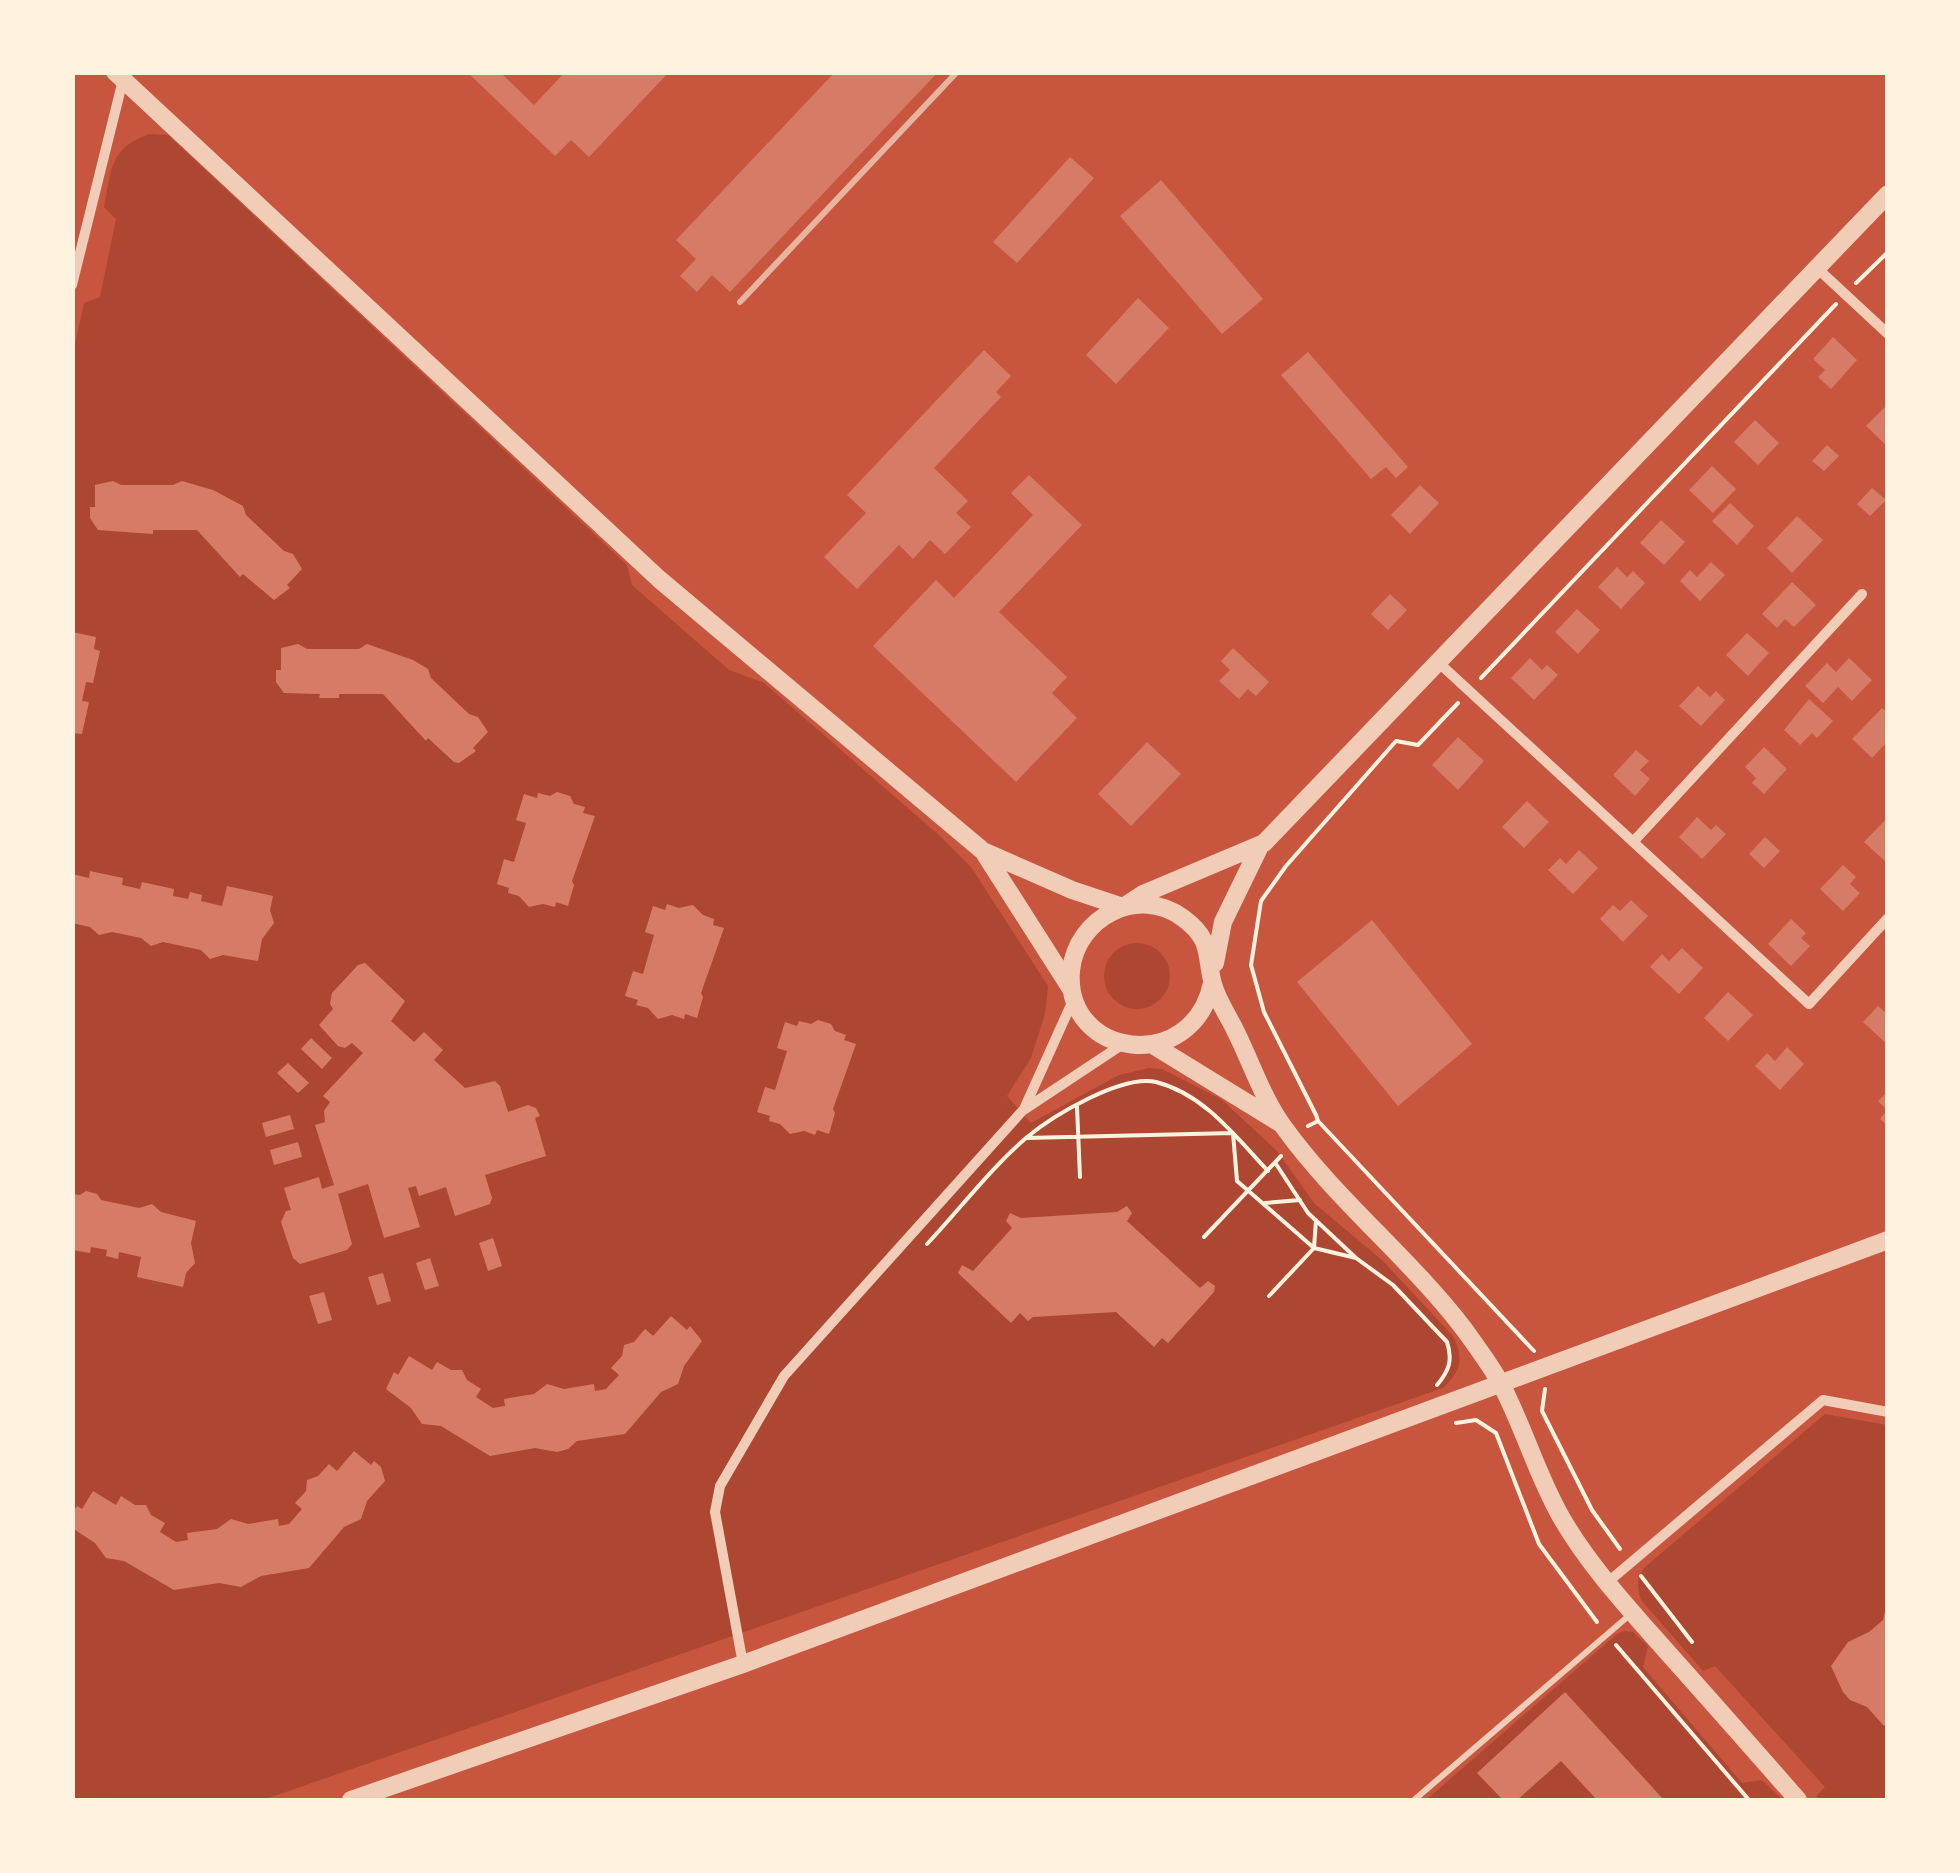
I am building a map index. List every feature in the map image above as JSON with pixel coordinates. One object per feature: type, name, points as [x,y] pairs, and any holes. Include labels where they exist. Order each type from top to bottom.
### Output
[{"type":"street","points":[[72,285],[119,76]]},
{"type":"street","points":[[119,76],[659,579],[982,850],[1072,890],[1123,907],[1144,904],[1179,915],[1204,940],[1212,979],[1281,1123],[1342,1197],[1463,1328],[1501,1384],[1561,1517],[1632,1612],[1792,1798]]},
{"type":"street","points":[[982,850],[1089,1023],[1104,1036],[1123,1044],[1152,1045],[1173,1039],[1192,1025],[1206,1005],[1224,922],[1259,848],[1888,194]]},
{"type":"street","points":[[1818,269],[1888,334]]},
{"type":"street","points":[[1633,842],[1862,594]]},
{"type":"street","points":[[1440,663],[1808,1004],[1888,918]]},
{"type":"street","points":[[1024,1109],[1073,993],[1074,955],[1085,933],[1103,917],[1143,894],[1259,848]]},
{"type":"street","points":[[743,1664],[714,1512],[720,1486],[784,1376],[1024,1109],[1123,1044]]},
{"type":"street","points":[[1152,1045],[1281,1123]]},
{"type":"street","points":[[351,1800],[743,1664],[1888,1240]]},
{"type":"street","points":[[1608,1582],[1823,1400],[1888,1412]]},
{"type":"lane","points":[[1414,1800],[1632,1612]]},
{"type":"path","points":[[1536,1356],[1532,1346],[1318,1121],[1264,1012],[1252,965],[1261,901],[1286,866],[1396,741],[1418,744],[1888,252]]},
{"type":"path","points":[[916,1256],[1026,1138],[1124,1082],[1157,1082],[1197,1101],[1268,1171]]},
{"type":"path","points":[[1077,1106],[1080,1177]]},
{"type":"path","points":[[1304,1128],[1318,1121]]},
{"type":"path","points":[[1026,1138],[1233,1133]]},
{"type":"path","points":[[1233,1133],[1238,1181],[1314,1248],[1356,1258]]},
{"type":"path","points":[[1204,1237],[1281,1156]]},
{"type":"path","points":[[1276,1164],[1316,1220],[1356,1258],[1393,1285],[1447,1342],[1451,1354],[1448,1371],[1434,1388],[1437,1394]]},
{"type":"path","points":[[1263,1203],[1300,1200]]},
{"type":"path","points":[[1269,1296],[1314,1248],[1316,1220]]},
{"type":"path","points":[[1544,1380],[1542,1411],[1592,1510],[1692,1642]]},
{"type":"path","points":[[1449,1424],[1476,1420],[1496,1433],[1539,1544],[1606,1634],[1749,1800]]},
{"type":"path","points":[[1621,1651],[1629,1643]]},
{"type":"shaded area","points":[[150,134],[168,135],[627,565],[632,585],[729,670],[764,683],[971,867],[1048,986],[1045,1014],[1031,1058],[1007,1096],[1031,1123],[1119,1075],[1149,1068],[1162,1069],[1221,1099],[1277,1151],[1314,1203],[1383,1261],[1453,1336],[1459,1358],[1449,1382],[1443,1388],[263,1800],[73,1800],[73,353],[84,303],[100,297],[116,219],[104,207],[111,170],[127,146]]},
{"type":"shaded area","points":[[1137,943],[1160,953],[1170,976],[1160,999],[1137,1009],[1114,999],[1104,976],[1114,953]]},
{"type":"shaded area","points":[[1825,1414],[1887,1425],[1887,1800],[1820,1800],[1816,1796],[1825,1787],[1715,1666],[1703,1671],[1641,1600],[1639,1591],[1645,1567]]},
{"type":"shaded area","points":[[1633,1632],[1648,1646],[1643,1667],[1742,1783],[1762,1780],[1783,1800],[1426,1800],[1617,1634]]},
{"type":"building","points":[[467,72],[500,72],[534,105],[565,72],[669,72],[589,157],[571,140],[555,156]]},
{"type":"building","points":[[835,72],[938,72],[730,292],[712,275],[697,292],[680,276],[696,259],[676,240]]},
{"type":"building","points":[[1070,157],[1094,178],[1017,263],[993,242]]},
{"type":"building","points":[[1161,180],[1263,299],[1222,334],[1120,216]]},
{"type":"building","points":[[1138,298],[1169,328],[1116,384],[1086,355]]},
{"type":"building","points":[[1833,337],[1857,360],[1831,389],[1818,377],[1825,370],[1813,359]]},
{"type":"building","points":[[984,350],[1011,376],[996,392],[1001,397],[934,468],[968,501],[956,513],[971,527],[945,554],[930,540],[913,559],[899,545],[857,589],[824,557],[866,513],[847,495]]},
{"type":"building","points":[[1308,352],[1408,467],[1396,478],[1386,467],[1371,479],[1281,375]]},
{"type":"building","points":[[1888,404],[1888,447],[1866,426]]},
{"type":"building","points":[[1755,420],[1779,443],[1758,465],[1734,442]]},
{"type":"building","points":[[1827,445],[1839,456],[1824,471],[1812,461]]},
{"type":"building","points":[[1712,466],[1736,489],[1713,513],[1689,490]]},
{"type":"building","points":[[1029,475],[1082,525],[999,612],[1067,677],[1052,693],[1077,718],[1016,782],[873,646],[936,580],[954,598],[1033,515],[1011,493]]},
{"type":"building","points":[[113,481],[121,485],[173,485],[182,481],[213,490],[243,506],[246,515],[284,551],[293,554],[302,569],[287,585],[290,588],[274,600],[243,574],[240,577],[197,530],[153,530],[153,534],[98,530],[90,518],[90,507],[95,507],[95,485]]},
{"type":"building","points":[[1420,485],[1439,503],[1410,534],[1391,515]]},
{"type":"building","points":[[1872,488],[1886,500],[1870,516],[1857,504]]},
{"type":"building","points":[[1730,503],[1754,526],[1737,545],[1712,521]]},
{"type":"building","points":[[1797,516],[1823,540],[1792,573],[1767,548]]},
{"type":"building","points":[[1661,520],[1685,542],[1664,565],[1640,543]]},
{"type":"building","points":[[1711,562],[1725,575],[1700,601],[1680,581],[1690,570],[1697,577]]},
{"type":"building","points":[[1617,567],[1627,577],[1633,571],[1645,583],[1621,609],[1598,587]]},
{"type":"building","points":[[1792,582],[1816,605],[1794,627],[1785,619],[1777,628],[1762,614]]},
{"type":"building","points":[[1390,594],[1407,610],[1388,630],[1371,614]]},
{"type":"building","points":[[1577,609],[1600,630],[1578,654],[1555,632]]},
{"type":"building","points":[[72,632],[96,637],[94,649],[100,651],[93,683],[86,682],[82,701],[89,702],[82,734],[72,733]]},
{"type":"building","points":[[1747,633],[1769,653],[1748,676],[1726,655]]},
{"type":"building","points":[[298,644],[307,649],[359,649],[367,644],[413,660],[428,669],[431,678],[469,714],[478,717],[488,732],[473,748],[476,751],[459,763],[428,738],[426,741],[383,694],[319,698],[320,694],[284,693],[276,682],[276,670],[281,670],[281,648]]},
{"type":"building","points":[[1233,648],[1269,682],[1256,696],[1248,689],[1239,699],[1219,681],[1230,670],[1221,661]]},
{"type":"building","points":[[1530,658],[1542,670],[1547,665],[1558,675],[1534,700],[1511,678]]},
{"type":"building","points":[[1849,658],[1872,680],[1852,701],[1838,687],[1823,703],[1805,686],[1827,663],[1836,672]]},
{"type":"building","points":[[1698,686],[1710,697],[1716,691],[1725,700],[1701,726],[1679,706]]},
{"type":"building","points":[[1809,699],[1833,721],[1817,738],[1812,733],[1800,745],[1784,730]]},
{"type":"building","points":[[1882,708],[1888,713],[1888,741],[1872,758],[1852,739]]},
{"type":"building","points":[[1458,737],[1484,761],[1458,790],[1432,765]]},
{"type":"building","points":[[1147,742],[1181,774],[1131,826],[1098,794]]},
{"type":"building","points":[[1764,747],[1787,769],[1764,794],[1752,783],[1756,778],[1745,767]]},
{"type":"building","points":[[1636,750],[1649,761],[1640,770],[1650,779],[1635,796],[1613,775]]},
{"type":"building","points":[[557,792],[585,807],[583,813],[595,816],[572,881],[568,906],[556,902],[555,907],[529,907],[519,896],[508,893],[509,888],[497,884],[504,859],[514,862],[526,823],[516,820],[524,794],[537,798],[538,793],[550,796]]},
{"type":"building","points":[[1527,801],[1549,822],[1524,848],[1502,827]]},
{"type":"building","points":[[1697,817],[1711,830],[1716,825],[1726,834],[1702,859],[1679,837]]},
{"type":"building","points":[[1888,817],[1888,864],[1864,842]]},
{"type":"building","points":[[1765,837],[1780,851],[1764,868],[1749,854]]},
{"type":"building","points":[[1579,850],[1598,868],[1573,894],[1548,870],[1560,858],[1566,864]]},
{"type":"building","points":[[1843,865],[1856,877],[1850,884],[1860,893],[1843,911],[1820,889]]},
{"type":"building","points":[[90,871],[123,878],[122,885],[140,889],[142,882],[174,889],[173,896],[188,899],[190,892],[202,895],[201,901],[222,906],[227,886],[273,896],[270,910],[274,923],[262,939],[258,961],[223,955],[210,959],[201,950],[163,942],[151,946],[141,938],[112,932],[99,935],[90,927],[72,923],[72,874],[89,878]]},
{"type":"building","points":[[1631,900],[1648,916],[1623,942],[1600,919],[1613,905],[1620,911]]},
{"type":"building","points":[[667,904],[679,908],[693,905],[714,919],[713,925],[724,928],[701,993],[697,1018],[685,1014],[684,1019],[672,1015],[658,1019],[648,1008],[636,1005],[638,1000],[625,996],[633,971],[643,974],[654,935],[645,932],[653,906],[665,910]]},
{"type":"building","points":[[1791,919],[1806,933],[1801,938],[1810,946],[1791,966],[1768,944]]},
{"type":"building","points":[[1372,920],[1472,1044],[1398,1106],[1297,982]]},
{"type":"building","points":[[1682,948],[1703,968],[1679,994],[1650,967],[1662,954],[1669,961]]},
{"type":"building","points":[[365,963],[405,1001],[391,1021],[414,1042],[424,1032],[443,1050],[434,1060],[465,1088],[495,1081],[508,1112],[528,1105],[536,1108],[540,1116],[535,1118],[546,1156],[485,1175],[490,1204],[455,1216],[446,1187],[419,1196],[416,1186],[408,1188],[420,1227],[384,1238],[368,1184],[338,1194],[352,1244],[347,1250],[300,1264],[293,1258],[281,1222],[286,1211],[291,1210],[284,1188],[319,1177],[322,1189],[334,1185],[315,1125],[325,1122],[324,1111],[330,1102],[323,1096],[363,1053],[352,1043],[345,1048],[338,1046],[319,1025],[333,1009],[332,993],[358,965]]},
{"type":"building","points":[[1728,992],[1753,1015],[1728,1041],[1704,1018]]},
{"type":"building","points":[[1878,1006],[1888,1015],[1888,1045],[1863,1022]]},
{"type":"building","points":[[818,1020],[831,1024],[835,1031],[846,1035],[844,1040],[856,1044],[833,1109],[829,1134],[817,1130],[815,1135],[804,1131],[790,1134],[780,1124],[769,1121],[770,1116],[757,1112],[765,1087],[775,1090],[787,1051],[777,1048],[785,1022],[797,1026],[799,1021],[811,1024]]},
{"type":"building","points":[[311,1038],[332,1058],[322,1069],[301,1049]]},
{"type":"building","points":[[1787,1047],[1804,1064],[1780,1090],[1755,1066],[1767,1053],[1775,1061]]},
{"type":"building","points":[[288,1063],[309,1083],[298,1093],[277,1073]]},
{"type":"building","points":[[1888,1091],[1888,1126],[1880,1119],[1887,1110],[1878,1101]]},
{"type":"building","points":[[290,1115],[294,1129],[266,1137],[262,1123]]},
{"type":"building","points":[[298,1142],[302,1157],[274,1165],[270,1150]]},
{"type":"building","points":[[72,1194],[97,1194],[101,1200],[139,1208],[152,1204],[161,1212],[196,1221],[191,1243],[195,1263],[186,1273],[183,1287],[137,1277],[141,1257],[119,1252],[118,1259],[106,1256],[107,1250],[91,1247],[90,1253],[72,1250]]},
{"type":"building","points":[[1127,1206],[1132,1213],[1127,1221],[1200,1288],[1208,1281],[1215,1286],[1214,1292],[1168,1343],[1162,1338],[1154,1347],[1116,1312],[1033,1317],[1028,1321],[1020,1313],[1011,1323],[958,1273],[962,1265],[973,1271],[1012,1228],[1006,1221],[1010,1213],[1021,1218],[1117,1212]]},
{"type":"building","points":[[493,1238],[502,1266],[488,1271],[479,1243]]},
{"type":"building","points":[[430,1258],[439,1286],[425,1290],[416,1263]]},
{"type":"building","points":[[383,1273],[391,1301],[377,1305],[368,1277]]},
{"type":"building","points":[[324,1292],[332,1320],[318,1324],[309,1296]]},
{"type":"building","points":[[671,1316],[687,1330],[690,1326],[702,1341],[684,1366],[678,1384],[661,1392],[625,1434],[577,1441],[557,1452],[535,1448],[490,1456],[441,1426],[422,1424],[411,1408],[386,1389],[394,1372],[398,1375],[409,1356],[432,1370],[437,1362],[451,1370],[462,1370],[467,1380],[481,1389],[476,1397],[493,1408],[505,1406],[504,1399],[534,1394],[547,1384],[564,1389],[594,1384],[595,1391],[606,1389],[619,1375],[611,1368],[622,1356],[624,1345],[634,1342],[645,1329],[653,1336]]},
{"type":"building","points":[[354,1451],[371,1465],[374,1461],[381,1467],[385,1481],[367,1501],[361,1519],[344,1527],[309,1568],[261,1576],[241,1587],[219,1583],[174,1590],[124,1561],[106,1558],[95,1543],[72,1528],[72,1514],[77,1506],[82,1509],[93,1491],[116,1505],[121,1496],[135,1505],[146,1505],[151,1515],[165,1523],[160,1532],[176,1542],[188,1540],[187,1533],[217,1529],[231,1519],[248,1524],[278,1519],[279,1526],[289,1524],[302,1509],[295,1503],[306,1491],[307,1480],[318,1476],[329,1464],[337,1471]]},
{"type":"building","points":[[1886,1607],[1888,1722],[1884,1726],[1867,1707],[1850,1700],[1831,1666],[1848,1642],[1883,1620]]},
{"type":"building","points":[[1565,1692],[1664,1800],[1597,1800],[1561,1761],[1517,1800],[1503,1800],[1477,1773]]},
{"type":"railway","points":[[740,302],[957,72]]}]
